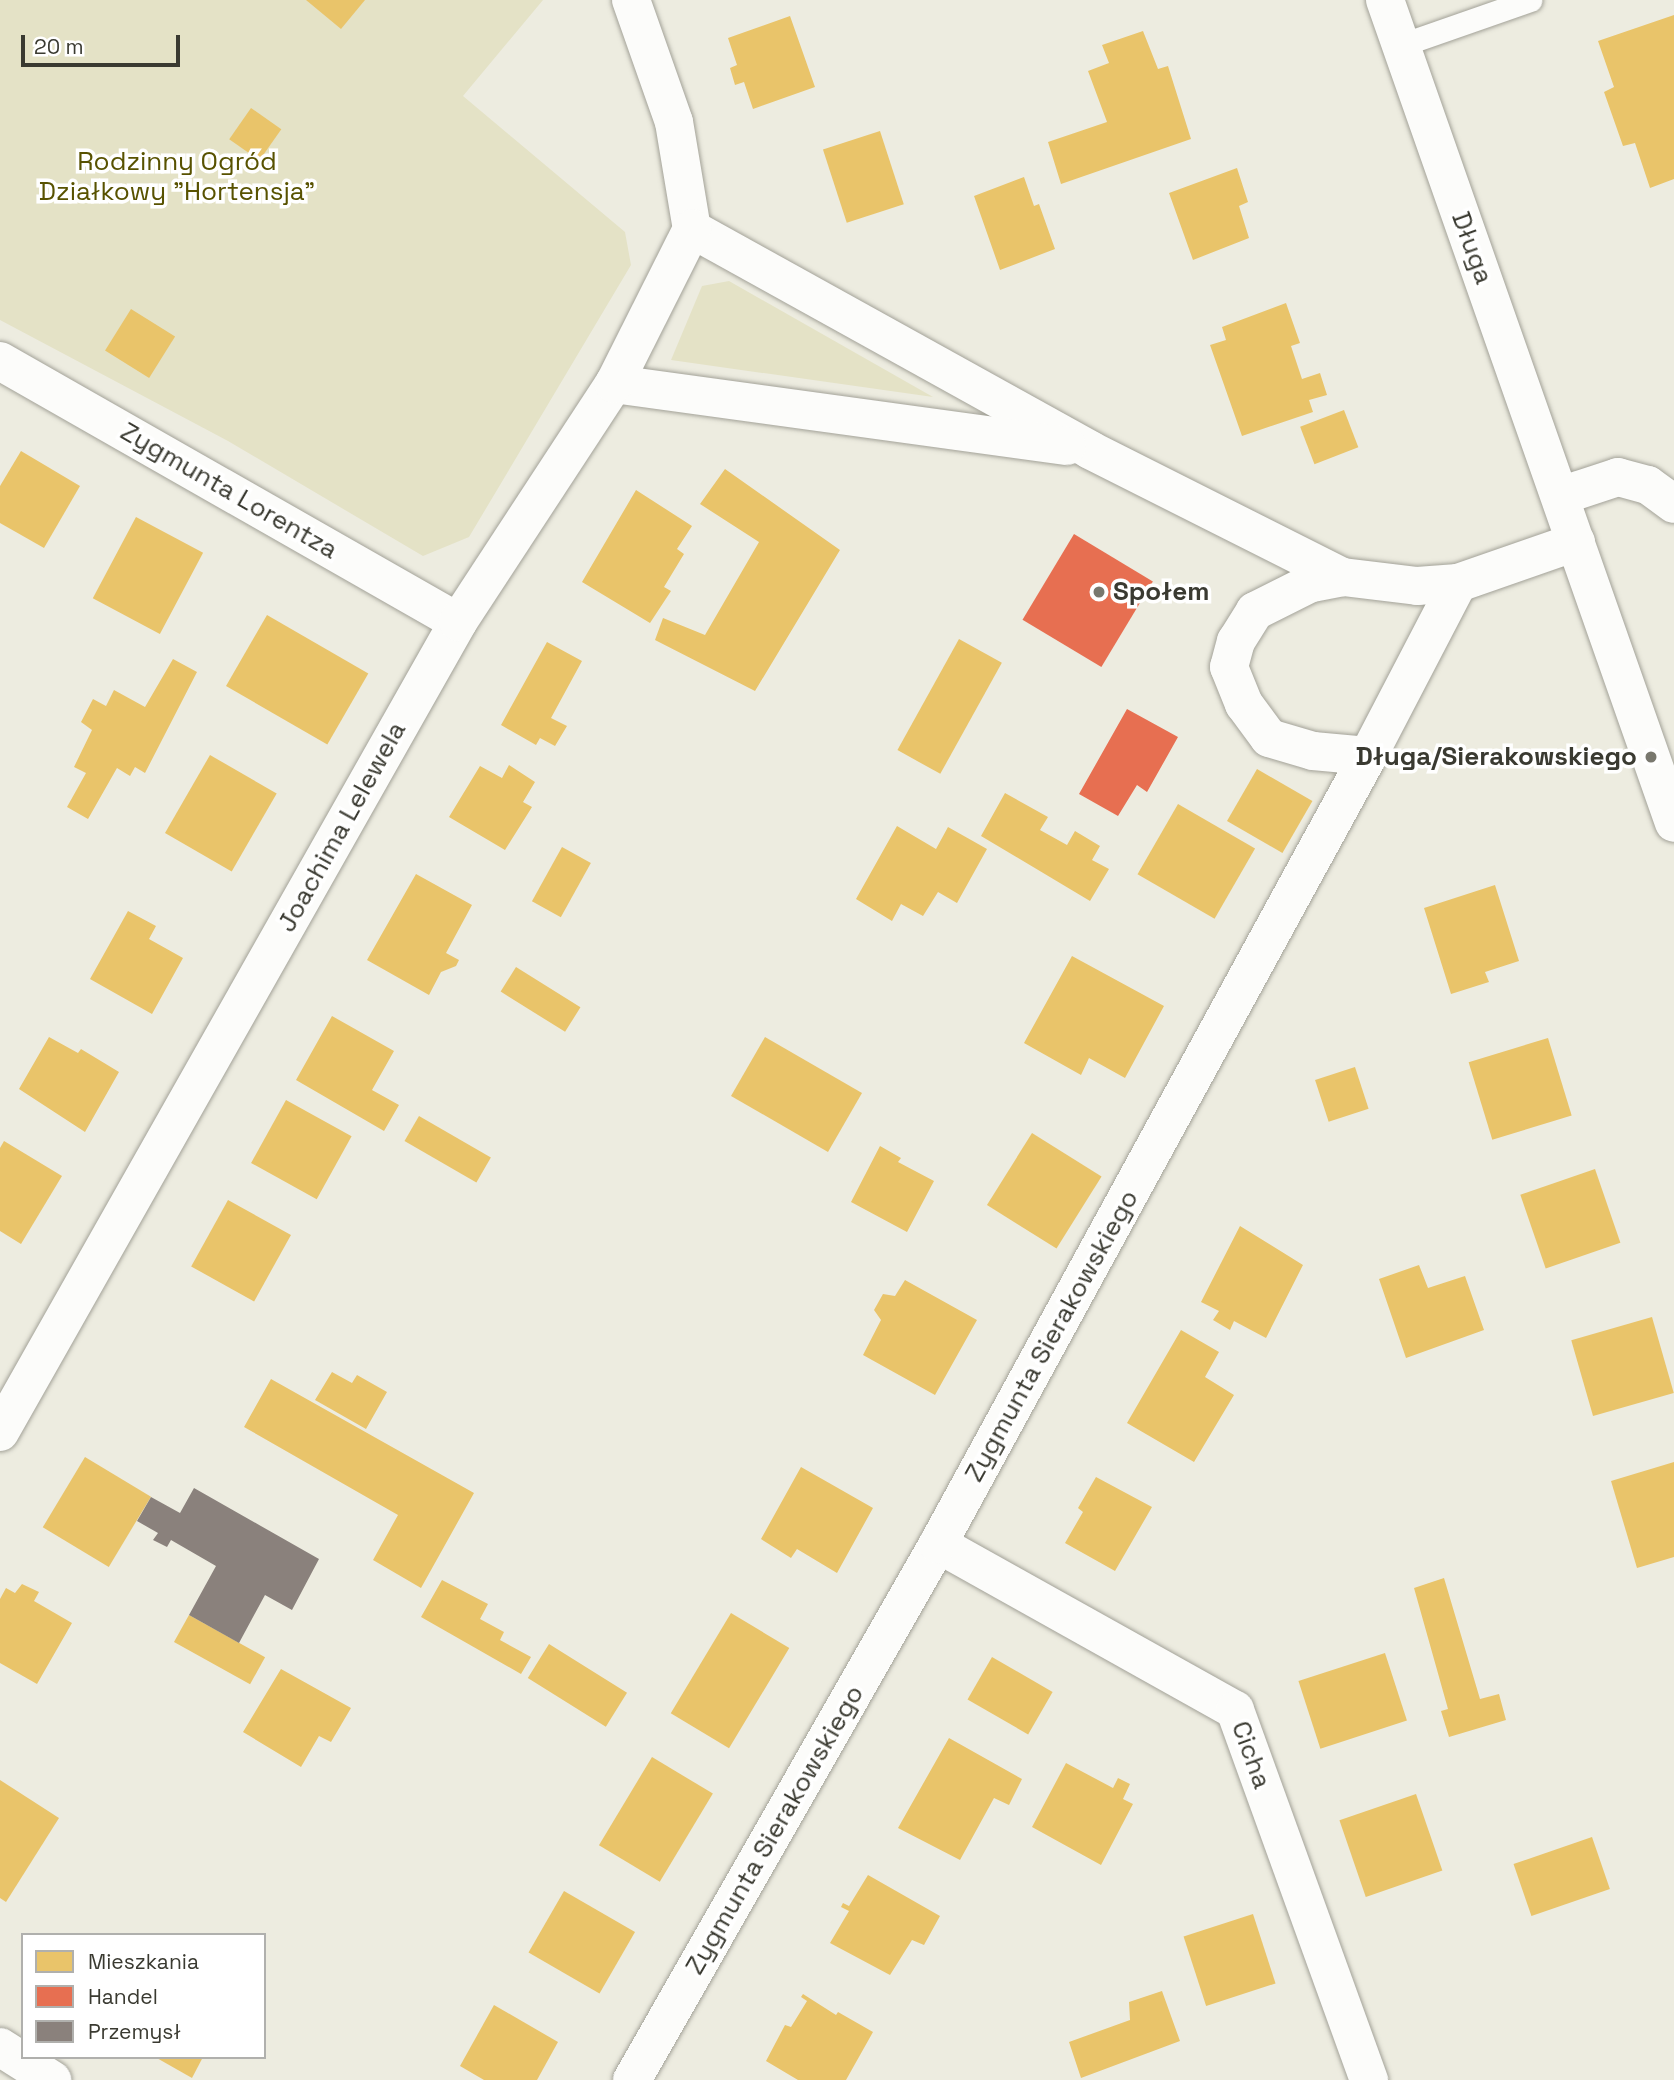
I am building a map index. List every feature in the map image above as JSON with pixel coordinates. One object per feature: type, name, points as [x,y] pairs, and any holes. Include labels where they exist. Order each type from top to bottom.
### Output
[{"type":"street","points":[[631,0],[674,122],[692,229],[1090,450],[1343,577]]},
{"type":"street","name":"Długa","points":[[1385,0],[1674,823]]},
{"type":"street","name":"Joachima Lelewela","points":[[0,1432],[458,622],[614,384],[692,229]]},
{"type":"street","name":"Zygmunta Lorentza","points":[[0,361],[458,622]]},
{"type":"street","points":[[614,384],[1090,450]]},
{"type":"street","points":[[1560,496],[1618,477],[1648,485],[1674,504]]},
{"type":"street","points":[[1368,756],[1313,751],[1269,738],[1244,704],[1229,667],[1236,641],[1255,611],[1311,583],[1343,577],[1417,586],[1458,583],[1576,542]]},
{"type":"street","name":"Zygmunta Sierakowskiego","points":[[632,2080],[939,1544],[1368,756],[1458,583]]},
{"type":"street","name":"Cicha","points":[[939,1544],[1235,1710],[1369,2080]]},
{"type":"street","points":[[0,2047],[52,2080]]},
{"type":"lane","points":[[1401,46],[1531,0]]},
{"type":"green space","name":"Rodzinny Ogród Działkowy \"Hortensja\"","points":[[0,0],[543,0],[463,96],[625,232],[631,265],[469,537],[423,556],[228,441],[0,320]]},
{"type":"green space","points":[[729,281],[933,397],[671,360],[702,286]]},
{"type":"building: Mieszkania","points":[[306,0],[365,0],[341,29]]},
{"type":"building: Mieszkania","points":[[1674,15],[1674,179],[1650,188],[1635,143],[1623,146],[1604,92],[1614,87],[1598,41]]},
{"type":"building: Mieszkania","points":[[790,16],[815,87],[753,109],[744,82],[735,85],[730,68],[737,65],[728,38]]},
{"type":"building: Mieszkania","points":[[1143,31],[1158,69],[1168,66],[1191,139],[1061,184],[1048,142],[1107,122],[1088,71],[1109,63],[1102,45]]},
{"type":"building: Mieszkania","points":[[251,108],[281,129],[260,160],[229,139]]},
{"type":"building: Mieszkania","points":[[880,131],[904,204],[847,223],[823,150]]},
{"type":"building: Mieszkania","points":[[1237,168],[1248,202],[1239,206],[1249,238],[1193,260],[1169,193]]},
{"type":"building: Mieszkania","points":[[1024,177],[1034,206],[1039,204],[1055,249],[1000,270],[974,196]]},
{"type":"building: Mieszkania","points":[[1286,303],[1300,343],[1291,346],[1302,379],[1320,373],[1327,395],[1309,400],[1313,412],[1242,436],[1210,345],[1226,340],[1222,327]]},
{"type":"building: Mieszkania","points":[[131,309],[175,337],[149,378],[105,351]]},
{"type":"building: Mieszkania","points":[[1344,410],[1358,447],[1314,464],[1300,427]]},
{"type":"building: Mieszkania","points":[[21,451],[80,486],[44,548],[0,523],[0,486]]},
{"type":"building: Mieszkania","points":[[725,469],[840,550],[755,691],[655,640],[663,618],[705,635],[759,542],[700,504]]},
{"type":"building: Mieszkania","points":[[636,490],[692,526],[677,549],[684,554],[664,587],[671,591],[650,623],[582,582]]},
{"type":"building: Mieszkania","points":[[136,517],[203,553],[160,634],[93,598]]},
{"type":"building: Mieszkania","points":[[267,615],[368,674],[327,745],[226,686]]},
{"type":"building: Mieszkania","points":[[959,639],[1002,663],[940,774],[897,750]]},
{"type":"building: Mieszkania","points":[[547,642],[582,661],[551,718],[567,726],[555,746],[540,738],[536,745],[501,725]]},
{"type":"building: Mieszkania","points":[[173,659],[197,672],[145,773],[135,767],[130,776],[117,768],[88,819],[67,807],[86,773],[74,767],[92,730],[81,722],[93,699],[106,706],[114,690],[145,707]]},
{"type":"building: Mieszkania","points":[[210,755],[277,794],[232,871],[165,833]]},
{"type":"building: Mieszkania","points":[[509,765],[535,782],[523,802],[532,807],[505,850],[449,817],[480,766],[502,778]]},
{"type":"building: Mieszkania","points":[[1257,769],[1312,801],[1282,853],[1227,821]]},
{"type":"building: Mieszkania","points":[[1005,793],[1048,817],[1040,830],[1067,845],[1075,831],[1100,846],[1092,860],[1109,869],[1090,901],[981,836]]},
{"type":"building: Mieszkania","points":[[1178,804],[1255,848],[1215,919],[1138,874]]},
{"type":"building: Mieszkania","points":[[897,826],[936,849],[948,827],[987,849],[957,903],[938,892],[923,916],[901,904],[892,921],[856,899]]},
{"type":"building: Mieszkania","points":[[562,847],[591,863],[561,917],[532,901]]},
{"type":"building: Mieszkania","points":[[416,874],[472,905],[446,953],[459,960],[456,966],[441,972],[429,995],[367,960]]},
{"type":"building: Mieszkania","points":[[1495,885],[1519,961],[1485,972],[1489,982],[1451,994],[1424,908]]},
{"type":"building: Mieszkania","points":[[128,911],[156,926],[149,939],[183,958],[152,1014],[90,979]]},
{"type":"building: Mieszkania","points":[[1072,956],[1164,1006],[1125,1078],[1089,1058],[1081,1075],[1024,1043]]},
{"type":"building: Mieszkania","points":[[516,967],[580,1007],[565,1032],[501,992]]},
{"type":"building: Mieszkania","points":[[332,1016],[394,1051],[372,1090],[399,1105],[384,1131],[296,1080]]},
{"type":"building: Mieszkania","points":[[49,1037],[78,1053],[81,1049],[119,1072],[85,1132],[19,1089]]},
{"type":"building: Mieszkania","points":[[765,1037],[862,1093],[828,1152],[731,1096]]},
{"type":"building: Mieszkania","points":[[1548,1038],[1572,1115],[1492,1140],[1469,1062]]},
{"type":"building: Mieszkania","points":[[1355,1067],[1369,1109],[1329,1122],[1315,1080]]},
{"type":"building: Mieszkania","points":[[286,1100],[352,1136],[317,1199],[251,1163]]},
{"type":"building: Mieszkania","points":[[419,1116],[491,1158],[476,1183],[404,1141]]},
{"type":"building: Mieszkania","points":[[1032,1133],[1102,1176],[1056,1249],[987,1205]]},
{"type":"building: Mieszkania","points":[[4,1141],[62,1176],[21,1244],[0,1231],[0,1148]]},
{"type":"building: Mieszkania","points":[[880,1146],[901,1158],[898,1162],[934,1181],[907,1232],[851,1202]]},
{"type":"building: Mieszkania","points":[[1595,1169],[1620,1243],[1546,1268],[1520,1195]]},
{"type":"building: Mieszkania","points":[[228,1200],[291,1235],[254,1301],[191,1266]]},
{"type":"building: Mieszkania","points":[[1240,1226],[1303,1265],[1266,1338],[1234,1321],[1230,1330],[1213,1320],[1219,1311],[1201,1302]]},
{"type":"building: Mieszkania","points":[[1419,1265],[1428,1288],[1465,1276],[1484,1330],[1406,1358],[1379,1279]]},
{"type":"building: Mieszkania","points":[[905,1280],[977,1320],[935,1395],[863,1355],[881,1320],[874,1310],[883,1294],[895,1296]]},
{"type":"building: Mieszkania","points":[[1652,1317],[1674,1393],[1593,1416],[1571,1340]]},
{"type":"building: Mieszkania","points":[[1181,1330],[1219,1352],[1205,1377],[1234,1395],[1194,1462],[1127,1423]]},
{"type":"building: Mieszkania","points":[[332,1372],[352,1383],[357,1375],[387,1392],[366,1429],[315,1400]]},
{"type":"building: Mieszkania","points":[[271,1379],[474,1493],[421,1588],[373,1560],[398,1515],[244,1427]]},
{"type":"building: Mieszkania","points":[[85,1457],[151,1497],[109,1567],[43,1527]]},
{"type":"building: Mieszkania","points":[[1674,1462],[1674,1557],[1637,1568],[1611,1481]]},
{"type":"building: Mieszkania","points":[[801,1467],[873,1508],[837,1573],[797,1549],[791,1558],[761,1539]]},
{"type":"building: Mieszkania","points":[[1096,1477],[1152,1507],[1115,1571],[1065,1543],[1083,1512],[1078,1508]]},
{"type":"building: Mieszkania","points":[[1444,1578],[1480,1699],[1499,1694],[1506,1720],[1449,1737],[1441,1711],[1448,1709],[1414,1588]]},
{"type":"building: Mieszkania","points":[[442,1580],[488,1604],[480,1619],[504,1632],[500,1640],[531,1657],[521,1674],[421,1617]]},
{"type":"building: Mieszkania","points":[[22,1584],[39,1592],[34,1601],[72,1623],[37,1684],[0,1663],[0,1599],[6,1588],[15,1593]]},
{"type":"building: Mieszkania","points":[[731,1613],[789,1648],[729,1748],[671,1713]]},
{"type":"building: Mieszkania","points":[[189,1615],[265,1657],[250,1684],[174,1642]]},
{"type":"building: Mieszkania","points":[[549,1644],[627,1693],[606,1727],[528,1678]]},
{"type":"building: Mieszkania","points":[[1385,1653],[1407,1721],[1320,1749],[1298,1681]]},
{"type":"building: Mieszkania","points":[[992,1657],[1053,1692],[1028,1734],[968,1699]]},
{"type":"building: Mieszkania","points":[[281,1669],[351,1708],[331,1742],[319,1736],[301,1767],[243,1732]]},
{"type":"building: Mieszkania","points":[[949,1738],[1022,1779],[1009,1805],[994,1798],[960,1860],[898,1828]]},
{"type":"building: Mieszkania","points":[[652,1757],[713,1794],[660,1882],[599,1845]]},
{"type":"building: Mieszkania","points":[[1066,1763],[1113,1788],[1118,1778],[1130,1784],[1123,1799],[1133,1804],[1101,1865],[1032,1827]]},
{"type":"building: Mieszkania","points":[[0,1780],[59,1818],[6,1902],[0,1898]]},
{"type":"building: Mieszkania","points":[[1416,1794],[1442,1871],[1366,1897],[1339,1820]]},
{"type":"building: Mieszkania","points":[[1592,1837],[1610,1889],[1531,1916],[1514,1864]]},
{"type":"building: Mieszkania","points":[[868,1875],[940,1916],[924,1945],[912,1940],[890,1975],[830,1943],[849,1911],[841,1907],[843,1903],[849,1906]]},
{"type":"building: Mieszkania","points":[[564,1891],[635,1932],[600,1993],[528,1952]]},
{"type":"building: Mieszkania","points":[[1253,1914],[1276,1983],[1206,2006],[1184,1937]]},
{"type":"building: Mieszkania","points":[[1162,1991],[1180,2041],[1081,2078],[1069,2042],[1130,2020],[1129,2002]]},
{"type":"building: Mieszkania","points":[[803,1994],[836,2015],[838,2012],[873,2032],[846,2080],[798,2080],[766,2061],[785,2025],[791,2027],[807,2001],[801,1997]]},
{"type":"building: Mieszkania","points":[[494,2005],[558,2042],[537,2080],[484,2080],[460,2066]]},
{"type":"building: Mieszkania","points":[[159,2059],[202,2059],[192,2078]]},
{"type":"building: Handel","points":[[1074,534],[1153,581],[1101,667],[1022,620]]},
{"type":"building: Handel","points":[[1127,709],[1178,737],[1147,792],[1137,785],[1118,816],[1079,794]]},
{"type":"building: Przemysł","points":[[194,1488],[319,1559],[292,1610],[265,1595],[239,1643],[189,1615],[216,1566],[171,1540],[167,1547],[153,1540],[158,1533],[137,1521],[151,1497],[180,1513]]},
{"type":"place","name":"Społem","points":[[1099,592]]},
{"type":"place","name":"Długa/Sierakowskiego","points":[[1651,757]]}]
